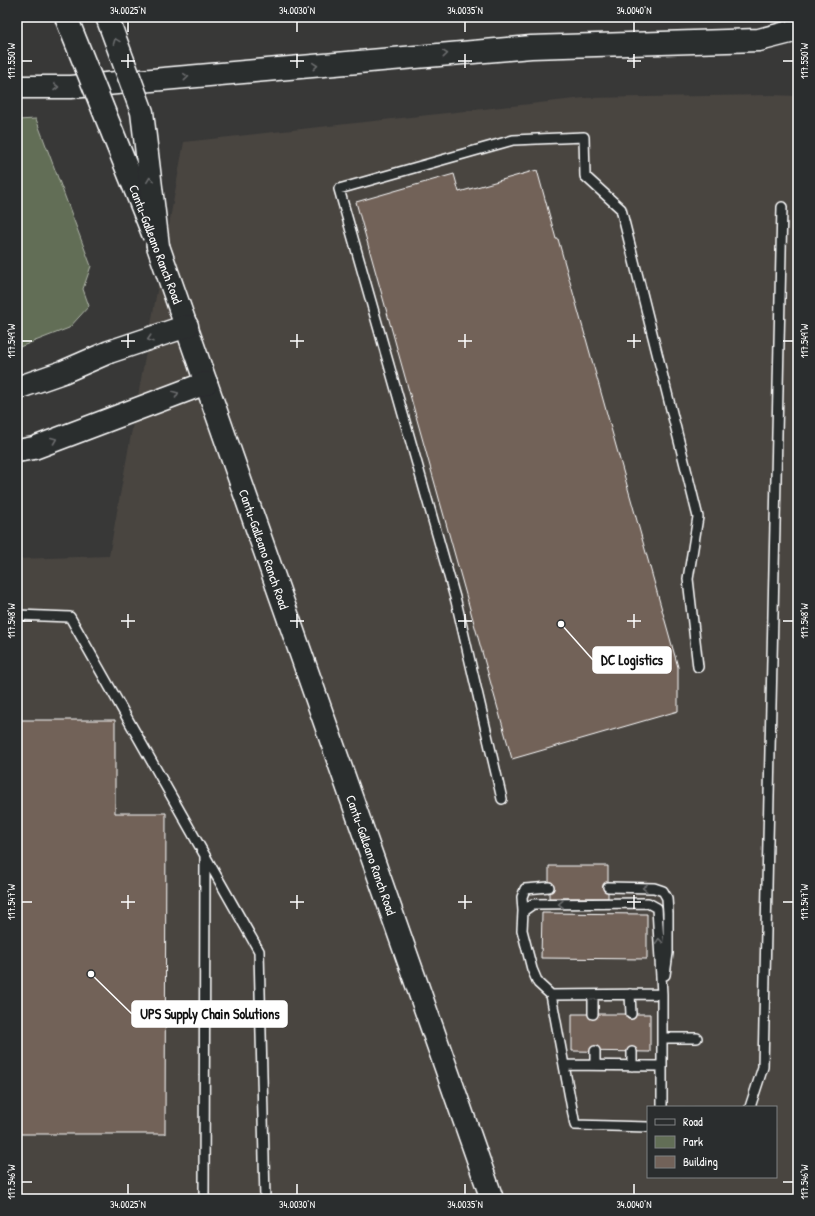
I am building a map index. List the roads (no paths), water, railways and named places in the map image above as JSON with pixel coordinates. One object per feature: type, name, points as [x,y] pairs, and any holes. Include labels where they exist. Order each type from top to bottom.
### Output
[{"type":"main road","name":"Cantu-Galleano Ranch Road","points":[[66,17],[158,246],[187,326],[492,1199]]},
{"type":"main road","points":[[107,17],[142,112],[158,246]]},
{"type":"main road","points":[[17,88],[71,88],[531,47],[759,40],[798,30]]},
{"type":"main road","points":[[17,388],[63,372],[109,352],[187,326]]},
{"type":"main road","points":[[17,452],[34,448],[206,382]]},
{"type":"lane","points":[[502,799],[456,601],[339,189],[513,140],[584,137],[585,176],[621,209],[698,517],[688,579],[698,667]]},
{"type":"lane","points":[[750,1106],[762,1066],[782,207]]},
{"type":"lane","points":[[17,615],[70,617],[259,951],[265,1199]]},
{"type":"lane","points":[[204,1199],[205,855]]},
{"type":"lane","points":[[549,887],[526,889],[522,897],[522,930],[532,969],[538,983],[551,995],[575,1125],[647,1127]]},
{"type":"lane","points":[[608,887],[654,888],[662,891],[667,898],[668,953],[662,994]]},
{"type":"lane","points":[[523,911],[533,904],[648,903],[657,908],[662,994],[662,1106]]},
{"type":"lane","points":[[630,994],[631,1014]]},
{"type":"lane","points":[[551,995],[662,994]]},
{"type":"lane","points":[[593,995],[594,1014]]},
{"type":"lane","points":[[662,1038],[696,1038]]},
{"type":"lane","points":[[594,1051],[595,1065]]},
{"type":"lane","points":[[632,1052],[632,1066]]},
{"type":"lane","points":[[564,1065],[662,1066]]},
{"type":"place","name":"DC Logistics","points":[[561,624]]},
{"type":"place","name":"UPS Supply Chain Solutions","points":[[91,974]]}]
